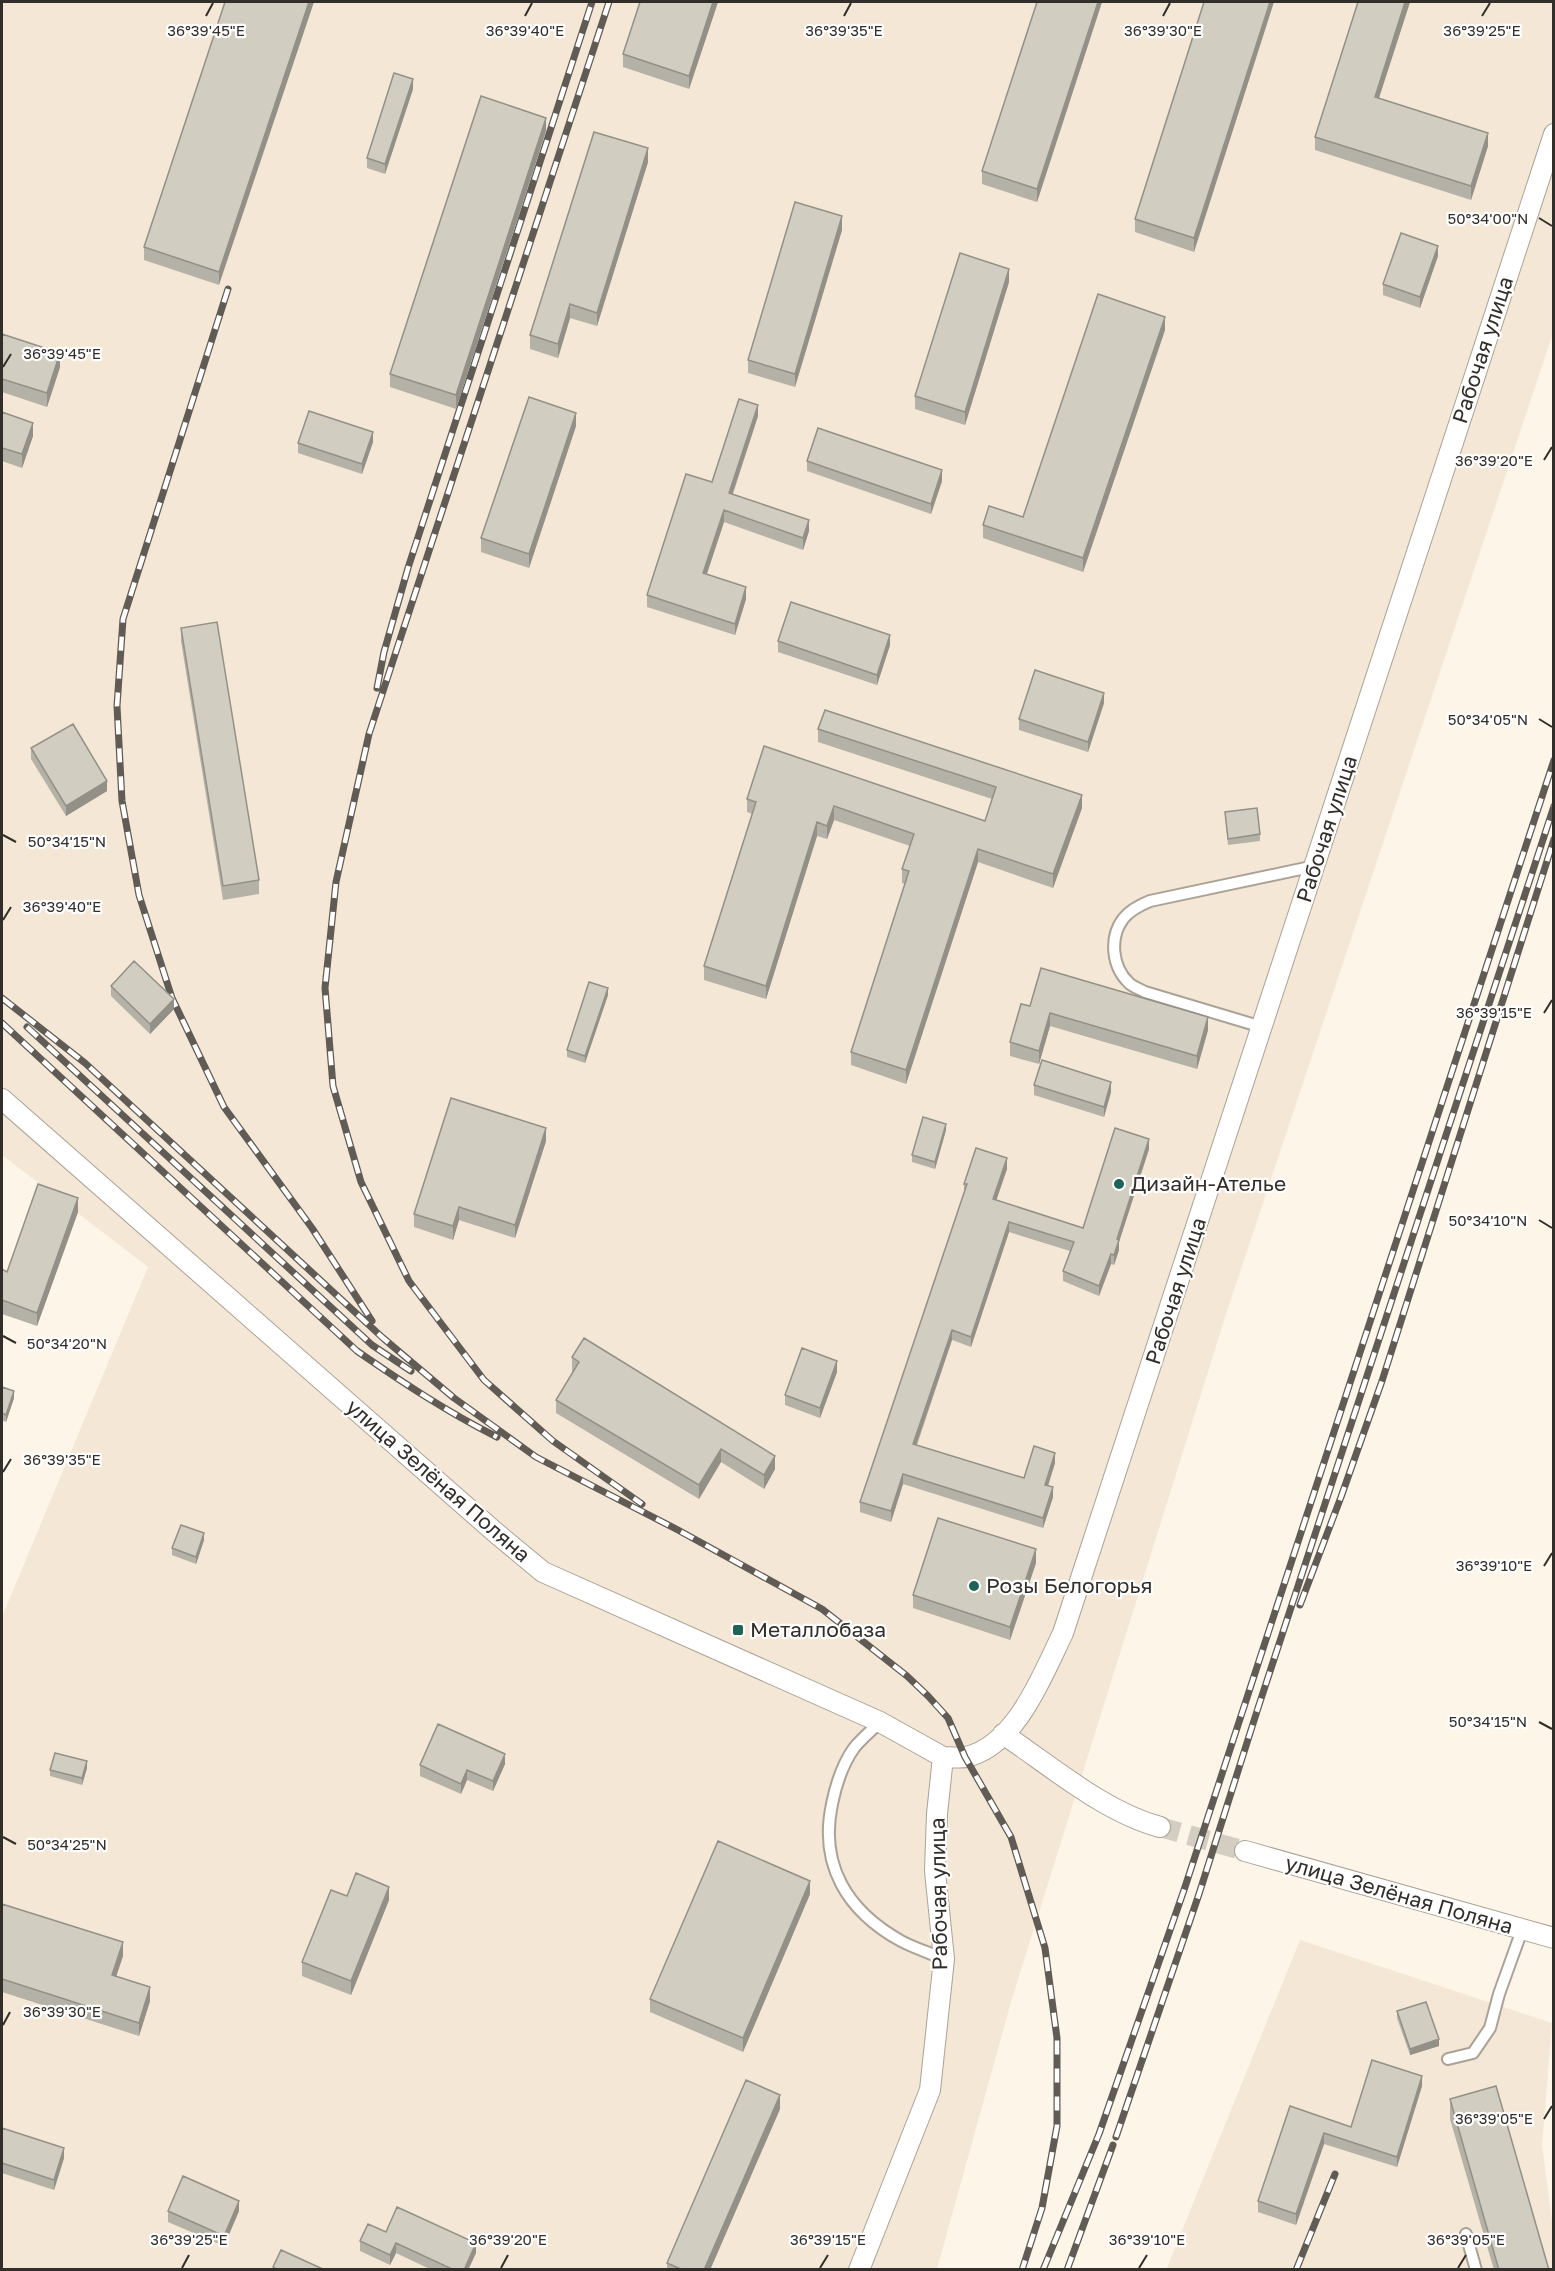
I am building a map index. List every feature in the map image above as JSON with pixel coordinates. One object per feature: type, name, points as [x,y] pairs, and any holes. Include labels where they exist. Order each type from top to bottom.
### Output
[{"type":"street","name":"Рабочая улица","points":[[859,2270],[930,2090],[944,1959],[935,1871],[937,1814],[943,1757],[964,1757],[984,1750],[1003,1734],[1024,1710],[1063,1633],[1554,134]]},
{"type":"street","name":"улица Зелёная Поляна","points":[[2,1099],[543,1572],[880,1722],[943,1757]]},
{"type":"street","points":[[1003,1734],[1098,1800],[1147,1824],[1160,1827]]},
{"type":"street","name":"улица Зелёная Поляна","points":[[1245,1851],[1554,1938]]},
{"type":"lane","points":[[1263,1027],[1145,992],[1129,983],[1118,968],[1113,950],[1116,932],[1124,918],[1136,907],[1150,901],[1315,866]]},
{"type":"lane","points":[[880,1722],[854,1748],[836,1782],[828,1825],[830,1858],[837,1878],[851,1900],[873,1921],[901,1941],[944,1959]]},
{"type":"lane","points":[[1448,2060],[1473,2053],[1491,2028],[1499,1994],[1522,1930]]},
{"type":"lane","points":[[1466,2234],[1476,2270]]},
{"type":"shaded area","points":[[2,2],[1553,2],[1553,333],[1227,1311],[1011,2002],[937,2269],[2,2270],[2,1617],[148,1267],[2,1155]]},
{"type":"shaded area","points":[[1300,1940],[1552,2023],[1542,2145],[1553,2229],[1553,2269],[1166,2270]]},
{"type":"building","points":[[225,2],[309,2],[219,272],[144,247]]},
{"type":"building","points":[[640,2],[713,2],[689,76],[623,54]]},
{"type":"building","points":[[1037,2],[1098,2],[1037,189],[982,171]]},
{"type":"building","points":[[1204,2],[1270,2],[1194,238],[1135,219]]},
{"type":"building","points":[[1358,2],[1405,2],[1375,97],[1488,133],[1471,186],[1315,137]]},
{"type":"building","points":[[394,73],[413,79],[385,164],[367,158]]},
{"type":"building","points":[[481,96],[546,118],[456,395],[390,374]]},
{"type":"building","points":[[594,132],[648,148],[597,313],[570,304],[558,344],[530,335]]},
{"type":"building","points":[[795,202],[842,216],[795,374],[748,360]]},
{"type":"building","points":[[1401,233],[1438,246],[1420,297],[1383,284]]},
{"type":"building","points":[[960,253],[1009,269],[965,412],[915,396]]},
{"type":"building","points":[[1098,294],[1165,317],[1083,558],[983,525],[989,506],[1023,517]]},
{"type":"building","points":[[2,334],[60,353],[47,393],[2,379]]},
{"type":"building","points":[[529,397],[576,413],[529,554],[481,538]]},
{"type":"building","points":[[739,399],[758,405],[729,493],[809,520],[803,538],[724,510],[703,573],[746,587],[735,624],[647,595],[686,474],[712,482]]},
{"type":"building","points":[[309,411],[373,432],[362,464],[298,443]]},
{"type":"building","points":[[2,412],[33,423],[22,454],[2,448]]},
{"type":"building","points":[[818,428],[942,470],[931,504],[807,461]]},
{"type":"building","points":[[791,602],[890,635],[877,675],[778,641]]},
{"type":"building","points":[[217,622],[259,880],[223,886],[181,628]]},
{"type":"building","points":[[1035,670],[1104,693],[1088,742],[1019,719]]},
{"type":"building","points":[[825,710],[1082,795],[1053,874],[978,849],[906,1070],[851,1052],[909,871],[902,869],[914,834],[834,806],[827,826],[817,822],[766,986],[704,966],[756,802],[747,799],[764,746],[985,821],[996,787],[818,729]]},
{"type":"building","points":[[73,724],[107,781],[66,806],[31,748]]},
{"type":"building","points":[[1257,808],[1260,834],[1228,839],[1225,812]]},
{"type":"building","points":[[134,961],[174,999],[150,1024],[111,986]]},
{"type":"building","points":[[1041,968],[1208,1017],[1197,1056],[1050,1013],[1039,1051],[1010,1042],[1021,1004],[1030,1006]]},
{"type":"building","points":[[589,982],[608,988],[585,1056],[567,1050]]},
{"type":"building","points":[[1042,1060],[1111,1082],[1104,1107],[1034,1085]]},
{"type":"building","points":[[451,1098],[546,1128],[515,1225],[459,1207],[453,1226],[414,1214]]},
{"type":"building","points":[[923,1117],[946,1124],[935,1162],[912,1155]]},
{"type":"building","points":[[1115,1128],[1149,1139],[1114,1255],[1111,1254],[1099,1286],[1063,1271],[1074,1242],[1009,1222],[971,1337],[952,1330],[913,1444],[1024,1478],[1034,1446],[1055,1453],[1045,1485],[1053,1487],[1043,1518],[903,1474],[891,1511],[860,1502],[967,1184],[964,1184],[976,1148],[1007,1158],[993,1199],[1083,1228]]},
{"type":"building","points":[[38,1184],[78,1198],[37,1313],[2,1300],[2,1269],[7,1272]]},
{"type":"building","points":[[584,1338],[775,1456],[764,1475],[721,1449],[699,1485],[556,1400],[579,1362],[572,1357]]},
{"type":"building","points":[[802,1348],[837,1361],[820,1408],[785,1395]]},
{"type":"building","points":[[2,1387],[14,1391],[6,1415],[2,1413]]},
{"type":"building","name":"Розы Белогорья","points":[[938,1518],[1036,1549],[1010,1627],[913,1595]]},
{"type":"building","points":[[181,1525],[204,1533],[196,1557],[172,1548]]},
{"type":"building","points":[[438,1724],[505,1754],[493,1781],[467,1770],[461,1784],[420,1765]]},
{"type":"building","points":[[55,1753],[87,1761],[82,1778],[50,1770]]},
{"type":"building","points":[[718,1841],[810,1881],[743,2038],[650,1999]]},
{"type":"building","points":[[356,1873],[389,1887],[351,1981],[302,1962],[331,1890],[347,1896]]},
{"type":"building","points":[[2,1904],[123,1942],[112,1975],[150,1987],[139,2023],[2,1979]]},
{"type":"building","points":[[1426,2002],[1439,2039],[1410,2049],[1397,2011]]},
{"type":"building","points":[[1372,2060],[1422,2076],[1397,2157],[1324,2133],[1296,2214],[1258,2201],[1290,2106],[1351,2127]]},
{"type":"building","points":[[746,2080],[780,2095],[704,2270],[683,2270],[667,2263]]},
{"type":"building","points":[[1496,2086],[1549,2270],[1499,2270],[1450,2099]]},
{"type":"building","points":[[2,2128],[64,2148],[54,2180],[2,2163]]},
{"type":"building","points":[[183,2176],[239,2201],[224,2236],[168,2211]]},
{"type":"building","points":[[397,2207],[476,2243],[464,2270],[454,2270],[396,2243],[390,2255],[360,2241],[368,2224],[386,2232]]},
{"type":"building","points":[[281,2250],[325,2270],[278,2270],[273,2267]]},
{"type":"tunnel","points":[[1160,1827],[1245,1851]]},
{"type":"railway","points":[[377,688],[384,652],[408,568],[592,2]]},
{"type":"railway","points":[[609,2],[369,734],[336,882],[325,988],[333,1086],[361,1182],[409,1281],[484,1380],[553,1441],[642,1504]]},
{"type":"railway","points":[[228,289],[123,619],[117,706],[122,801],[139,895],[172,998],[224,1107],[312,1228],[372,1321]]},
{"type":"railway","points":[[1043,2270],[1099,2134],[1184,1890],[1554,760]]},
{"type":"railway","points":[[1116,2137],[1199,1894],[1554,806]]},
{"type":"railway","points":[[1300,1605],[1382,1381],[1554,839]]},
{"type":"railway","points":[[2,998],[85,1063],[383,1338],[454,1398],[536,1457],[678,1530],[822,1609],[907,1676],[948,1718],[965,1757],[1011,1837],[1045,1948],[1057,2038],[1057,2126],[1042,2208],[1022,2270]]},
{"type":"railway","points":[[2,1023],[357,1351],[425,1396],[497,1437]]},
{"type":"railway","points":[[27,1027],[372,1345],[411,1371]]},
{"type":"railway","points":[[1067,2270],[1113,2145]]},
{"type":"railway","points":[[1296,2270],[1335,2174]]},
{"type":"place","name":"Дизайн-Ателье","points":[[1119,1184]]},
{"type":"place","name":"Розы Белогорья","points":[[974,1586]]},
{"type":"place","name":"Металлобаза","points":[[738,1630]]}]
